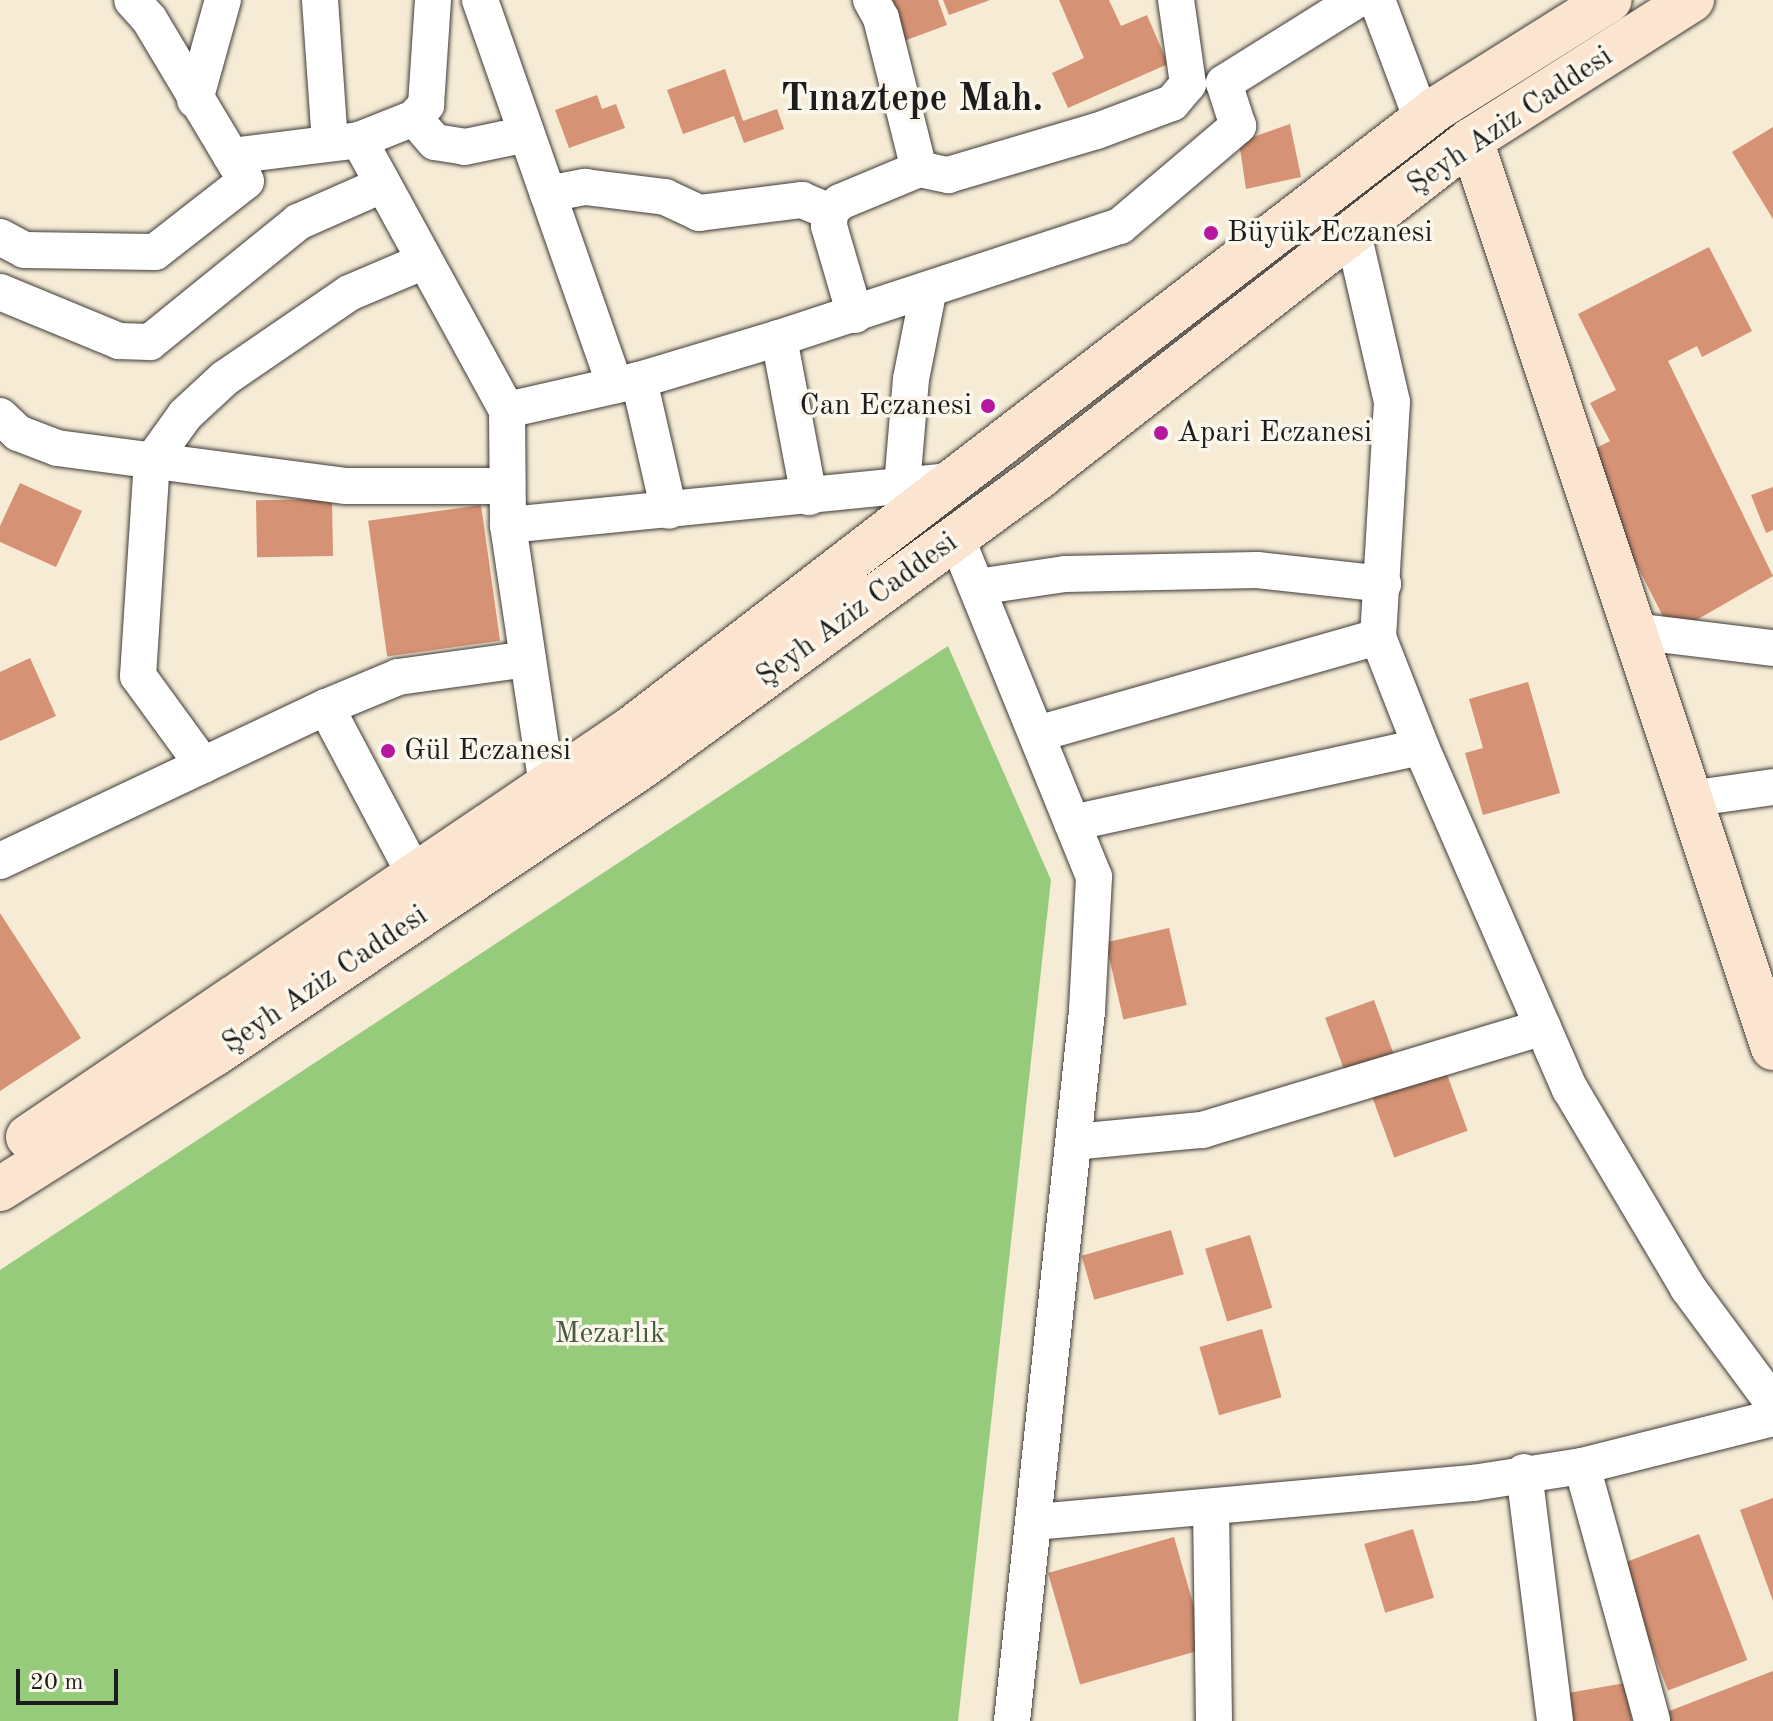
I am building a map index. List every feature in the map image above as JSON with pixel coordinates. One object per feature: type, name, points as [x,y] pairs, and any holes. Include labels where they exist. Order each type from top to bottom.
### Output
[{"type":"main road","name":"Şeyh Aziz Caddesi","points":[[3,1175],[415,875],[632,728],[948,481],[1422,120],[1610,0]]},
{"type":"main road","name":"Şeyh Aziz Caddesi","points":[[3,1175],[213,1055],[644,765],[956,537],[1471,140],[1692,0]]},
{"type":"main road","points":[[1471,140],[1773,1048]]},
{"type":"street","points":[[0,237],[24,250],[155,252],[246,181],[149,19],[132,0]]},
{"type":"street","points":[[195,100],[223,0]]},
{"type":"street","points":[[320,0],[344,142],[382,185],[422,262],[507,410],[508,525],[547,786]]},
{"type":"street","points":[[231,156],[344,142],[414,118],[426,105],[433,0]]},
{"type":"street","points":[[480,0],[548,194],[627,382],[669,511]]},
{"type":"street","points":[[871,0],[881,18],[919,169]]},
{"type":"street","points":[[855,315],[829,226],[830,212],[840,202],[919,169],[948,175],[1097,131],[1172,103],[1188,84],[1176,0]]},
{"type":"street","points":[[507,410],[627,382],[779,338],[928,293],[1120,226],[1238,126],[1224,83],[1357,0]]},
{"type":"street","points":[[1377,0],[1422,120]]},
{"type":"street","points":[[414,118],[435,142],[465,147],[527,134]]},
{"type":"street","points":[[0,292],[119,341],[150,342],[298,222],[382,185]]},
{"type":"street","points":[[548,194],[585,187],[665,197],[699,213],[802,200],[830,212]]},
{"type":"street","points":[[1353,233],[1392,402],[1378,637],[1421,747],[1570,1089],[1688,1288],[1773,1403]]},
{"type":"street","points":[[203,765],[138,676],[152,461],[185,415],[225,378],[349,293],[422,262]]},
{"type":"street","points":[[902,486],[911,379],[928,293]]},
{"type":"street","points":[[779,338],[809,497]]},
{"type":"street","points":[[0,416],[18,433],[57,448],[347,486],[507,486]]},
{"type":"street","points":[[508,525],[948,481]]},
{"type":"street","points":[[956,537],[1094,877],[1074,1142],[1012,1721]]},
{"type":"street","points":[[977,587],[1065,574],[1257,570],[1383,584]]},
{"type":"street","points":[[1634,631],[1773,648]]},
{"type":"street","points":[[1037,734],[1378,637]]},
{"type":"street","points":[[1,858],[326,707],[398,677],[528,659]]},
{"type":"street","points":[[326,707],[415,875]]},
{"type":"street","points":[[1072,823],[1421,747]]},
{"type":"street","points":[[1689,799],[1773,787]]},
{"type":"street","points":[[1074,1142],[1202,1130],[1543,1027]]},
{"type":"street","points":[[1035,1522],[1473,1483],[1524,1472],[1582,1466],[1773,1418]]},
{"type":"street","points":[[1582,1466],[1652,1721]]},
{"type":"street","points":[[1524,1472],[1555,1721]]},
{"type":"street","points":[[1211,1507],[1214,1721]]},
{"type":"green space","name":"Mezarlık","points":[[948,646],[1051,880],[958,1721],[0,1721],[0,1270]]},
{"type":"building","points":[[876,0],[938,0],[947,25],[893,45]]},
{"type":"building","points":[[943,0],[990,0],[949,15]]},
{"type":"building","points":[[1059,0],[1109,0],[1121,26],[1147,15],[1168,64],[1068,108],[1052,73],[1084,58]]},
{"type":"building","points":[[725,69],[743,121],[777,109],[784,129],[744,143],[734,116],[683,134],[667,90]]},
{"type":"building","points":[[597,95],[602,109],[616,104],[625,128],[569,148],[555,110]]},
{"type":"building","points":[[1290,124],[1301,177],[1246,189],[1239,142]]},
{"type":"building","points":[[1773,127],[1773,219],[1732,152]]},
{"type":"building","points":[[1709,247],[1752,331],[1702,357],[1697,346],[1668,361],[1773,576],[1672,634],[1581,456],[1610,441],[1590,403],[1616,390],[1578,314]]},
{"type":"building","points":[[20,483],[82,511],[56,567],[0,542],[0,526]]},
{"type":"building","points":[[1773,487],[1773,530],[1766,533],[1751,495]]},
{"type":"building","points":[[332,499],[333,556],[257,557],[256,500]]},
{"type":"building","points":[[481,505],[500,641],[387,657],[368,521]]},
{"type":"building","points":[[30,658],[56,716],[0,741],[0,672]]},
{"type":"building","points":[[1528,682],[1560,793],[1483,815],[1465,753],[1483,748],[1469,699]]},
{"type":"building","points":[[0,913],[81,1038],[0,1091]]},
{"type":"building","points":[[1169,928],[1187,1005],[1123,1020],[1106,943]]},
{"type":"building","points":[[1374,1000],[1395,1058],[1346,1076],[1325,1018]]},
{"type":"building","points":[[1444,1066],[1468,1131],[1394,1158],[1371,1093]]},
{"type":"building","points":[[1171,1230],[1184,1274],[1094,1300],[1082,1256]]},
{"type":"building","points":[[1250,1235],[1272,1308],[1227,1321],[1205,1249]]},
{"type":"building","points":[[1262,1329],[1282,1397],[1219,1415],[1200,1347]]},
{"type":"building","points":[[1773,1498],[1773,1601],[1740,1510]]},
{"type":"building","points":[[1413,1529],[1434,1598],[1385,1613],[1364,1544]]},
{"type":"building","points":[[1699,1534],[1747,1660],[1668,1690],[1620,1564]]},
{"type":"building","points":[[1174,1537],[1206,1649],[1080,1685],[1048,1573]]},
{"type":"building","points":[[1773,1671],[1773,1721],[1667,1721],[1664,1713]]},
{"type":"building","points":[[1625,1683],[1632,1721],[1573,1721],[1568,1693]]},
{"type":"place","name":"Büyük Eczanesi","points":[[1211,233]]},
{"type":"place","name":"Can Eczanesi","points":[[988,406]]},
{"type":"place","name":"Apari Eczanesi","points":[[1161,433]]},
{"type":"place","name":"Gül Eczanesi","points":[[388,751]]},
{"type":"district","name":"Tınaztepe Mah.","points":[[912,101]]}]
